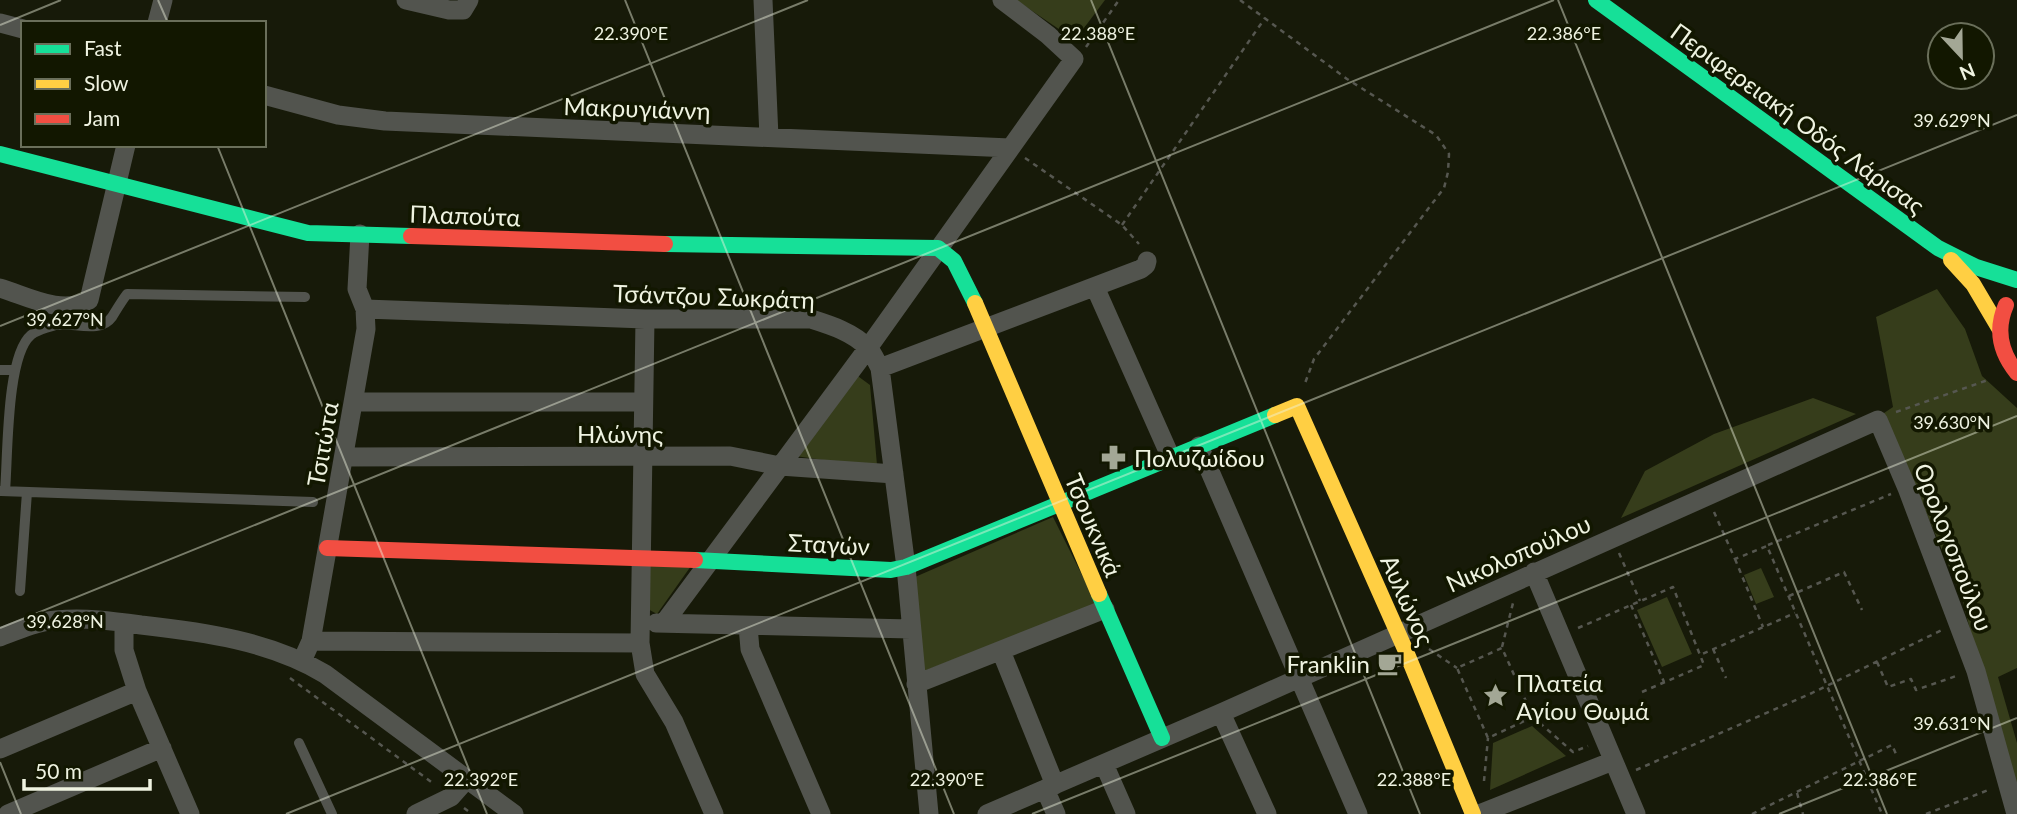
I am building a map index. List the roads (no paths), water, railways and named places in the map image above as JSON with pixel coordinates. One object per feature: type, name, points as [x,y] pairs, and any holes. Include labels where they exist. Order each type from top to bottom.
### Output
[{"type":"main road","name":"Περιφερειακή Οδός Λάρισας","points":[[1596,0],[1938,248],[1965,264],[2017,280]]},
{"type":"main road","name":"Πλαπούτα","points":[[0,153],[300,232],[464,239],[938,248]]},
{"type":"main road","name":"Τσουκνικά","points":[[938,248],[954,261],[987,328],[1162,738]]},
{"type":"main road","name":"Περιφερειακή Οδός Λάρισας","points":[[1938,248],[1973,284],[1999,328],[2003,353],[2017,373]]},
{"type":"main road","points":[[1999,328],[2002,314],[2017,292]]},
{"type":"main road","name":"Σταγών","points":[[327,548],[641,557],[881,570],[906,568],[1297,406]]},
{"type":"main road","name":"Αυλώνος","points":[[1297,406],[1474,814]]},
{"type":"street","points":[[158,21],[163,0]]},
{"type":"street","points":[[406,0],[449,10],[466,5]]},
{"type":"street","points":[[763,0],[769,137]]},
{"type":"street","points":[[664,623],[868,348],[1074,59],[1002,0]]},
{"type":"street","points":[[0,23],[21,28]]},
{"type":"street","name":"Μακρυγιάννη","points":[[266,96],[338,115],[385,121],[1010,148]]},
{"type":"street","points":[[0,288],[64,307],[80,305],[89,300],[125,147]]},
{"type":"street","name":"Τσιτώτα","points":[[302,660],[312,641],[366,329],[365,309],[357,289],[360,234]]},
{"type":"street","points":[[929,814],[906,568],[880,368],[1141,269],[1147,261]]},
{"type":"street","points":[[1095,287],[1171,458]]},
{"type":"street","name":"Τσάντζου Σωκράτη","points":[[365,309],[645,319],[811,319],[831,325],[868,348],[880,368]]},
{"type":"street","points":[[645,319],[640,633],[645,674],[674,722],[714,814]]},
{"type":"street","points":[[355,402],[643,402]]},
{"type":"street","name":"Νικολοπούλου","points":[[986,814],[1298,679],[1878,420]]},
{"type":"street","name":"Ορολογοπούλου","points":[[1878,420],[1907,488],[1976,671],[2016,814]]},
{"type":"street","points":[[1199,446],[1357,814]]},
{"type":"street","name":"Ηλώνης","points":[[345,457],[730,456],[780,466],[894,474]]},
{"type":"street","points":[[1534,572],[1636,814]]},
{"type":"street","points":[[916,684],[1105,609]]},
{"type":"street","points":[[0,637],[54,620],[92,619],[259,645],[302,660],[325,674],[514,814]]},
{"type":"street","points":[[124,623],[124,650],[137,691],[190,814]]},
{"type":"street","points":[[312,641],[640,633],[664,623],[912,628]]},
{"type":"street","points":[[748,626],[750,649],[821,814]]},
{"type":"street","points":[[1001,651],[1050,787],[1056,814]]},
{"type":"street","points":[[0,749],[137,691]]},
{"type":"street","points":[[1221,713],[1263,813]]},
{"type":"street","points":[[8,814],[162,748]]},
{"type":"street","points":[[1104,764],[1126,814]]},
{"type":"street","points":[[1479,814],[1617,769]]},
{"type":"street","points":[[416,814],[451,797],[467,779]]},
{"type":"lane","points":[[305,297],[127,295],[111,319],[97,326],[66,324],[46,327],[32,335],[24,345],[14,370],[3,491],[313,502]]},
{"type":"lane","points":[[0,370],[14,370]]},
{"type":"lane","points":[[20,591],[27,492]]},
{"type":"lane","points":[[299,743],[331,814]]},
{"type":"place","name":"Πολυζωίδου","points":[[1114,457]]},
{"type":"place","name":"Franklin","points":[[1390,663]]},
{"type":"place","name":"Πλατεία Αγίου Θωμά","points":[[1496,696]]}]
